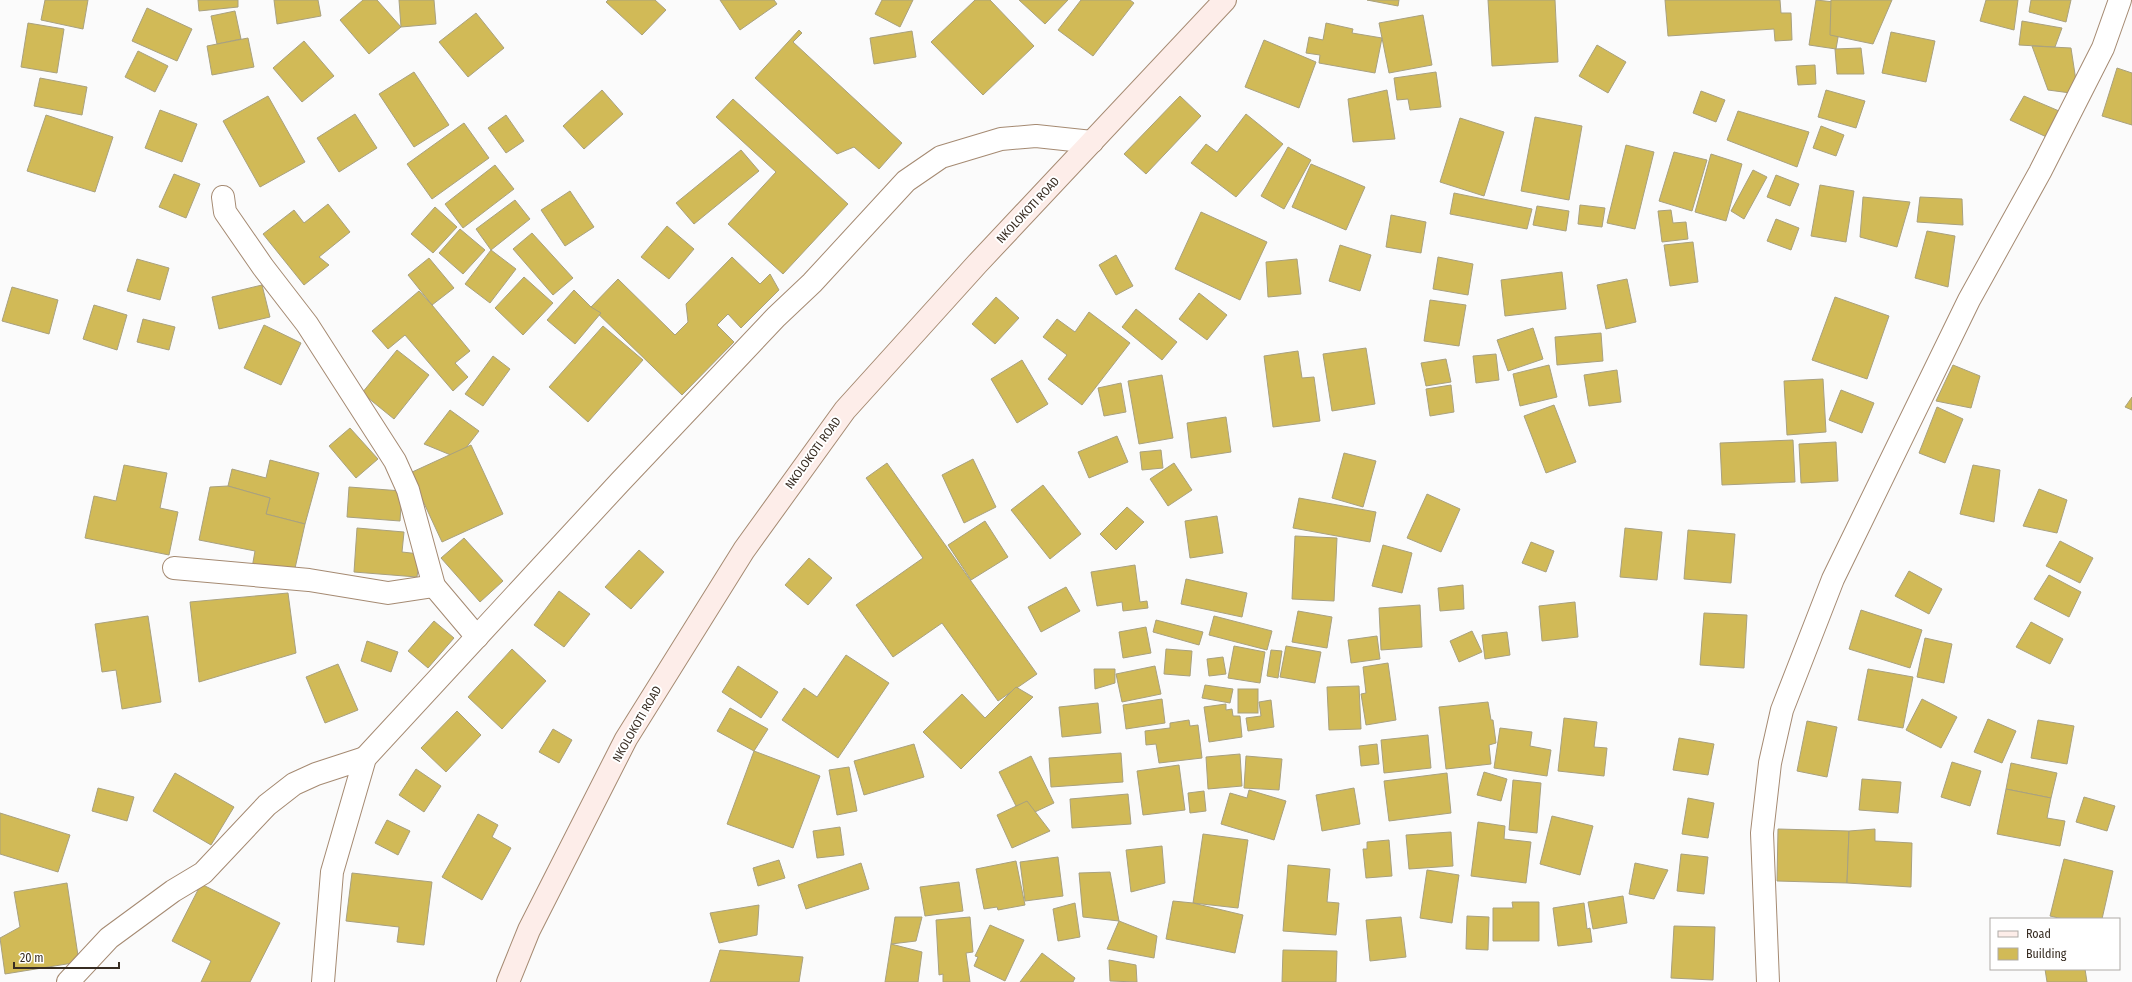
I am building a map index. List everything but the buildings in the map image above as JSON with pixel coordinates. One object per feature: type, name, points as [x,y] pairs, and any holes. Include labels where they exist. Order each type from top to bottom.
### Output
[{"type":"main road","name":"NKOLOKOTI ROAD","points":[[508,982],[529,930],[626,739],[744,550],[845,410],[1225,0]]},
{"type":"street","points":[[1768,982],[1762,833],[1770,763],[1782,710],[1833,579],[1970,300],[2040,172],[2103,48],[2120,0]]},
{"type":"street","points":[[323,982],[332,872],[365,758],[630,471],[776,317],[812,283],[906,181],[941,157],[1001,139],[1036,136],[1092,142]]},
{"type":"street","points":[[223,197],[225,212],[263,267],[307,324],[395,461],[408,490],[434,586],[477,637]]},
{"type":"street","points":[[174,568],[309,580],[388,593],[434,586]]},
{"type":"street","points":[[68,982],[108,938],[172,891],[203,873],[268,805],[294,784],[316,774],[365,758]]}]
